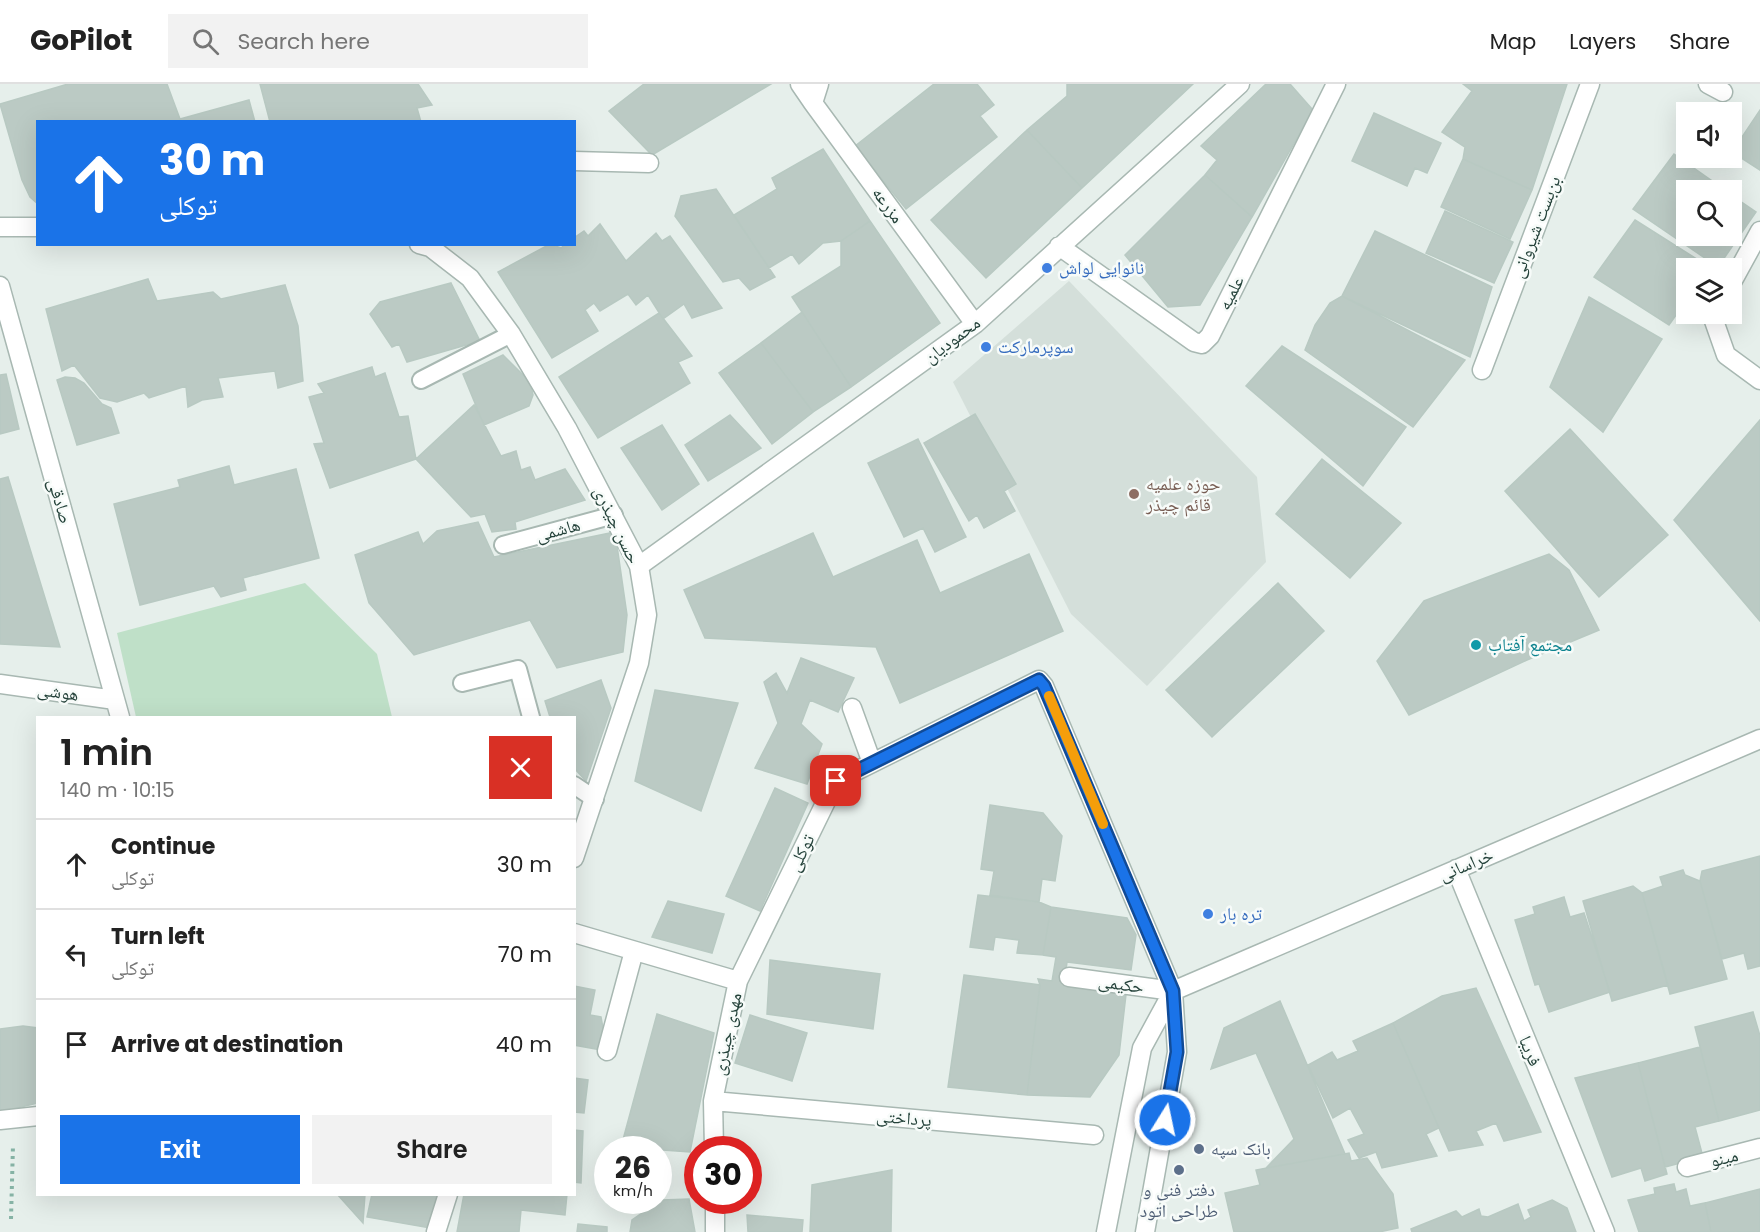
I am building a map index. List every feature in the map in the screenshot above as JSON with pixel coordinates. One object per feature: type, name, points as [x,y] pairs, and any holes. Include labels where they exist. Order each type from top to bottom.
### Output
[{"type":"street","name":"مزرعه","points":[[800,84],[975,324]]},
{"type":"street","points":[[813,103],[819,84]]},
{"type":"street","name":"محمودیان","points":[[639,566],[975,324],[1240,84]]},
{"type":"street","name":"علمیه","points":[[1059,246],[1194,342],[1202,344],[1210,336],[1336,84]]},
{"type":"street","name":"بن‌بست شیروانی","points":[[1482,370],[1590,84]]},
{"type":"street","points":[[576,161],[649,163]]},
{"type":"street","points":[[0,227],[36,227]]},
{"type":"street","points":[[1742,264],[1760,231]]},
{"type":"street","name":"حسن چیذری","points":[[430,246],[470,278],[511,334],[614,515],[639,566],[647,615],[639,663],[576,852]]},
{"type":"street","name":"صادقی","points":[[0,286],[118,709]]},
{"type":"street","points":[[1715,324],[1726,355],[1760,380]]},
{"type":"street","name":"توکلی","points":[[738,981],[836,781],[1039,680],[1049,697],[1173,991]]},
{"type":"street","name":"هوشی","points":[[0,684],[118,709]]},
{"type":"street","points":[[852,708],[872,763]]},
{"type":"street","name":"خراسانی","points":[[1173,991],[1456,869],[1757,744]]},
{"type":"street","name":"فریبا","points":[[1456,869],[1605,1232]]},
{"type":"street","name":"مهدی چیذری","points":[[576,934],[738,981],[713,1101],[714,1136]]},
{"type":"street","points":[[607,1051],[634,951]]},
{"type":"street","name":"حکیمی","points":[[1069,977],[1173,991]]},
{"type":"street","points":[[1106,1232],[1142,1048],[1173,991]]},
{"type":"street","points":[[1144,1232],[1177,1052],[1173,991]]},
{"type":"street","name":"پرداختی","points":[[713,1101],[1094,1135]]},
{"type":"street","points":[[7,1120],[36,1116]]},
{"type":"street","name":"مینو","points":[[1687,1167],[1760,1148]]},
{"type":"street","points":[[435,1232],[447,1196]]},
{"type":"street","points":[[715,1214],[715,1232]]},
{"type":"lane","points":[[421,380],[511,334]]},
{"type":"lane","name":"هاشمی","points":[[502,546],[614,515]]},
{"type":"lane","points":[[462,683],[518,669],[531,716]]},
{"type":"lane","points":[[576,786],[595,799]]},
{"type":"path","points":[[7,1120],[11,1220]]},
{"type":"shaded area","name":"حوزه علمیه قائم چیذر","points":[[1069,281],[1257,477],[1266,562],[1147,686],[1071,614],[953,382]]},
{"type":"green space","points":[[305,583],[377,654],[392,716],[136,716],[117,633]]},
{"type":"building","points":[[68,84],[167,84],[180,119],[249,100],[254,120],[36,120],[36,202],[30,197],[22,180],[0,104]]},
{"type":"building","points":[[260,84],[418,84],[432,105],[417,108],[420,120],[269,120]]},
{"type":"building","points":[[644,84],[771,84],[652,155],[609,111]]},
{"type":"building","points":[[934,84],[977,84],[994,105],[980,116],[997,137],[906,209],[855,146]]},
{"type":"building","points":[[1067,84],[1193,84],[1082,188],[1027,130],[1067,96]]},
{"type":"building","points":[[1266,84],[1290,84],[1313,110],[1252,217],[1205,175],[1217,160],[1201,146]]},
{"type":"building","points":[[1463,84],[1567,84],[1532,190],[1463,159],[1465,147],[1442,132],[1472,91]]},
{"type":"building","points":[[1760,110],[1760,170],[1742,158],[1742,137]]},
{"type":"building","points":[[1374,113],[1441,143],[1427,173],[1415,168],[1407,186],[1352,161]]},
{"type":"building","points":[[1027,130],[1082,188],[986,278],[931,220]]},
{"type":"building","points":[[823,149],[870,221],[841,241],[823,243],[799,264],[792,254],[769,268],[734,215],[777,189],[772,178]]},
{"type":"building","points":[[1674,154],[1676,168],[1694,168],[1711,180],[1676,180],[1676,238],[1633,209]]},
{"type":"building","points":[[1463,159],[1532,190],[1510,239],[1441,207]]},
{"type":"building","points":[[1205,175],[1252,217],[1200,305],[1168,307],[1125,255]]},
{"type":"building","points":[[716,189],[775,277],[750,290],[739,278],[723,282],[675,216],[681,196]]},
{"type":"building","points":[[1742,202],[1756,212],[1742,232]]},
{"type":"building","points":[[1445,211],[1513,242],[1494,283],[1426,253]]},
{"type":"building","points":[[1635,220],[1695,258],[1676,258],[1676,315],[1669,325],[1594,277]]},
{"type":"building","points":[[870,221],[940,323],[851,387],[792,297],[841,266],[841,241]]},
{"type":"building","points":[[600,224],[626,261],[656,233],[662,241],[670,236],[722,308],[692,318],[684,304],[663,319],[648,295],[636,305],[628,294],[600,311],[594,303],[585,310],[598,331],[552,358],[498,272],[546,246],[561,248],[576,246],[576,237],[584,231],[588,236]]},
{"type":"building","points":[[1375,231],[1492,287],[1470,357],[1342,296]]},
{"type":"building","points":[[1687,246],[1733,246],[1724,258],[1705,258]]},
{"type":"building","points":[[148,279],[157,301],[213,292],[221,299],[285,285],[298,326],[303,381],[278,388],[275,371],[218,378],[223,397],[202,400],[188,407],[186,386],[149,398],[144,393],[117,402],[100,398],[74,365],[62,371],[46,309]]},
{"type":"building","points":[[451,283],[480,341],[407,362],[399,344],[392,347],[370,314],[380,302]]},
{"type":"building","points":[[1342,296],[1465,360],[1413,427],[1305,350],[1315,325],[1330,303]]},
{"type":"building","points":[[1589,297],[1662,339],[1603,432],[1550,387]]},
{"type":"building","points":[[802,312],[851,387],[813,412],[761,343]]},
{"type":"building","points":[[659,313],[692,356],[678,362],[690,383],[598,438],[559,377]]},
{"type":"building","points":[[761,343],[813,412],[772,444],[719,373]]},
{"type":"building","points":[[1282,346],[1406,427],[1363,486],[1246,386]]},
{"type":"building","points":[[503,355],[530,382],[533,395],[529,406],[484,425],[463,374]]},
{"type":"building","points":[[372,367],[375,377],[385,373],[399,417],[408,416],[416,459],[330,488],[314,444],[324,443],[309,397],[324,393],[318,384]]},
{"type":"building","points":[[6,374],[19,429],[0,434],[0,375]]},
{"type":"building","points":[[65,377],[75,378],[84,383],[102,404],[111,408],[119,433],[77,445],[57,380]]},
{"type":"building","points":[[474,405],[501,456],[516,451],[521,470],[530,467],[535,480],[565,469],[585,500],[515,522],[516,529],[492,532],[485,514],[471,517],[416,459]]},
{"type":"building","points":[[975,414],[1016,484],[1004,491],[1015,511],[984,528],[977,515],[969,521],[924,443]]},
{"type":"building","points":[[730,415],[761,448],[708,481],[685,445]]},
{"type":"building","points":[[1760,420],[1760,621],[1674,520]]},
{"type":"building","points":[[662,425],[699,484],[662,510],[621,448]]},
{"type":"building","points":[[1570,429],[1668,535],[1599,597],[1505,491]]},
{"type":"building","points":[[918,439],[966,537],[935,552],[923,528],[904,537],[868,463]]},
{"type":"building","points":[[1322,459],[1401,523],[1350,578],[1276,514]]},
{"type":"building","points":[[229,466],[234,485],[296,469],[319,558],[243,578],[246,590],[221,597],[214,586],[140,605],[114,504],[180,487],[178,480]]},
{"type":"building","points":[[8,477],[60,647],[0,644],[0,479]]},
{"type":"building","points":[[478,522],[494,557],[615,532],[627,615],[623,652],[557,668],[530,620],[414,655],[369,603],[355,555],[418,532],[423,544],[437,531]]},
{"type":"building","points":[[813,533],[833,577],[917,540],[940,593],[1029,554],[1063,631],[900,703],[876,647],[705,638],[684,590]]},
{"type":"building","name":"مجتمع آفتاب","points":[[1549,554],[1569,570],[1599,630],[1527,660],[1409,715],[1377,661],[1424,601]]},
{"type":"building","points":[[1278,583],[1324,631],[1212,737],[1166,690]]},
{"type":"building","points":[[801,658],[854,678],[838,712],[810,700],[801,724],[822,744],[807,784],[755,768],[778,723],[764,682],[776,673],[787,693]]},
{"type":"building","points":[[601,680],[611,708],[586,781],[576,770],[576,716],[550,716],[545,701]]},
{"type":"building","points":[[655,690],[738,703],[701,811],[635,781]]},
{"type":"building","points":[[775,788],[808,803],[760,911],[726,896]]},
{"type":"building","points":[[990,805],[1043,813],[1062,836],[1055,881],[1042,879],[1039,902],[990,895],[994,871],[981,869]]},
{"type":"building","points":[[1760,856],[1760,966],[1748,969],[1744,953],[1722,959],[1700,881],[1702,871]]},
{"type":"building","points":[[1683,870],[1685,875],[1700,881],[1727,979],[1670,994],[1642,893],[1663,886],[1660,877]]},
{"type":"building","points":[[1633,886],[1642,893],[1668,985],[1612,1001],[1583,901]]},
{"type":"building","points":[[978,895],[1039,902],[1051,907],[1043,955],[1017,953],[1019,940],[995,937],[993,950],[970,947]]},
{"type":"building","points":[[1564,897],[1570,917],[1584,913],[1610,992],[1549,1012],[1539,984],[1535,985],[1515,920],[1535,914],[1533,907]]},
{"type":"building","points":[[668,901],[724,914],[712,953],[652,937]]},
{"type":"building","points":[[1051,907],[1127,918],[1136,935],[1131,970],[1067,962],[1065,978],[1127,986],[1119,1055],[1090,1097],[1027,1095],[1040,985],[1038,979],[1052,981],[1056,957],[1043,955]]},
{"type":"building","points":[[770,960],[880,974],[873,1029],[767,1014]]},
{"type":"building","points":[[964,975],[1040,985],[1027,1095],[948,1087]]},
{"type":"building","points":[[576,986],[595,990],[590,1015],[601,1017],[607,1051],[576,1045]]},
{"type":"building","points":[[1476,988],[1541,1132],[1504,1141],[1496,1123],[1476,1131],[1483,1145],[1449,1151],[1393,1023],[1442,996]]},
{"type":"building","points":[[1280,1001],[1345,1154],[1266,1168],[1294,1139],[1256,1053],[1211,1069],[1224,1028]]},
{"type":"building","points":[[1753,1012],[1760,1036],[1760,1110],[1719,1121],[1695,1027]]},
{"type":"building","points":[[657,1014],[714,1033],[693,1136],[684,1136],[684,1152],[672,1151],[672,1136],[624,1136]]},
{"type":"building","points":[[750,1015],[807,1033],[792,1081],[735,1063]]},
{"type":"building","points":[[1393,1023],[1439,1128],[1426,1134],[1437,1156],[1382,1168],[1376,1152],[1359,1158],[1348,1140],[1364,1134],[1350,1108],[1333,1118],[1308,1065],[1332,1052],[1337,1060],[1358,1051],[1353,1041]]},
{"type":"building","points":[[23,1026],[36,1028],[36,1103],[0,1112],[0,1029]]},
{"type":"building","points":[[1700,1047],[1719,1121],[1695,1127],[1703,1157],[1665,1167],[1638,1063]]},
{"type":"building","points":[[1638,1063],[1667,1174],[1645,1181],[1641,1168],[1612,1177],[1575,1078]]},
{"type":"building","points":[[576,1078],[588,1080],[584,1113],[576,1112]]},
{"type":"building","points":[[576,1130],[583,1131],[581,1183],[576,1182]]},
{"type":"building","points":[[1349,1153],[1351,1161],[1367,1158],[1393,1194],[1398,1228],[1379,1232],[1234,1232],[1225,1193],[1260,1185],[1256,1170]]},
{"type":"building","points":[[892,1170],[891,1232],[810,1232],[812,1185]]},
{"type":"building","points":[[1674,1184],[1676,1192],[1686,1189],[1690,1206],[1705,1203],[1711,1232],[1639,1232],[1628,1200],[1655,1194],[1654,1188]]},
{"type":"building","points":[[1760,1189],[1760,1232],[1711,1232],[1705,1203]]},
{"type":"building","points":[[339,1196],[365,1196],[363,1223]]},
{"type":"building","points":[[372,1196],[438,1196],[430,1228],[367,1217]]},
{"type":"building","points":[[464,1196],[567,1196],[565,1215],[521,1210],[519,1232],[457,1232]]},
{"type":"building","points":[[684,1199],[684,1214],[692,1214],[695,1232],[630,1232],[632,1220],[641,1214],[672,1214],[672,1200]]},
{"type":"building","points":[[1552,1200],[1567,1208],[1576,1232],[1412,1232],[1411,1229],[1456,1211],[1462,1217],[1479,1209],[1481,1216],[1488,1217],[1518,1204],[1524,1221],[1531,1217],[1528,1210]]},
{"type":"building","points":[[747,1215],[803,1220],[802,1232],[748,1232]]},
{"type":"building","points":[[578,1224],[607,1227],[607,1232],[577,1232]]},
{"type":"slow traffic","points":[[1049,696],[1103,824]]},
{"type":"place","name":"نانوایی لواش","points":[[1047,268]]},
{"type":"place","name":"سوپرمارکت","points":[[986,347]]},
{"type":"place","name":"حوزه علمیه قائم چیذر","points":[[1134,494]]},
{"type":"place","name":"مجتمع آفتاب","points":[[1476,645]]},
{"type":"place","name":"تره بار","points":[[1208,914]]},
{"type":"place","name":"بانک سپه","points":[[1199,1149]]},
{"type":"place","name":"دفتر فنی و طراحی اتود","points":[[1179,1170]]},
{"type":"route","points":[[836,781],[1039,680],[1044,686],[1173,991],[1177,1052],[1165,1120]]}]
